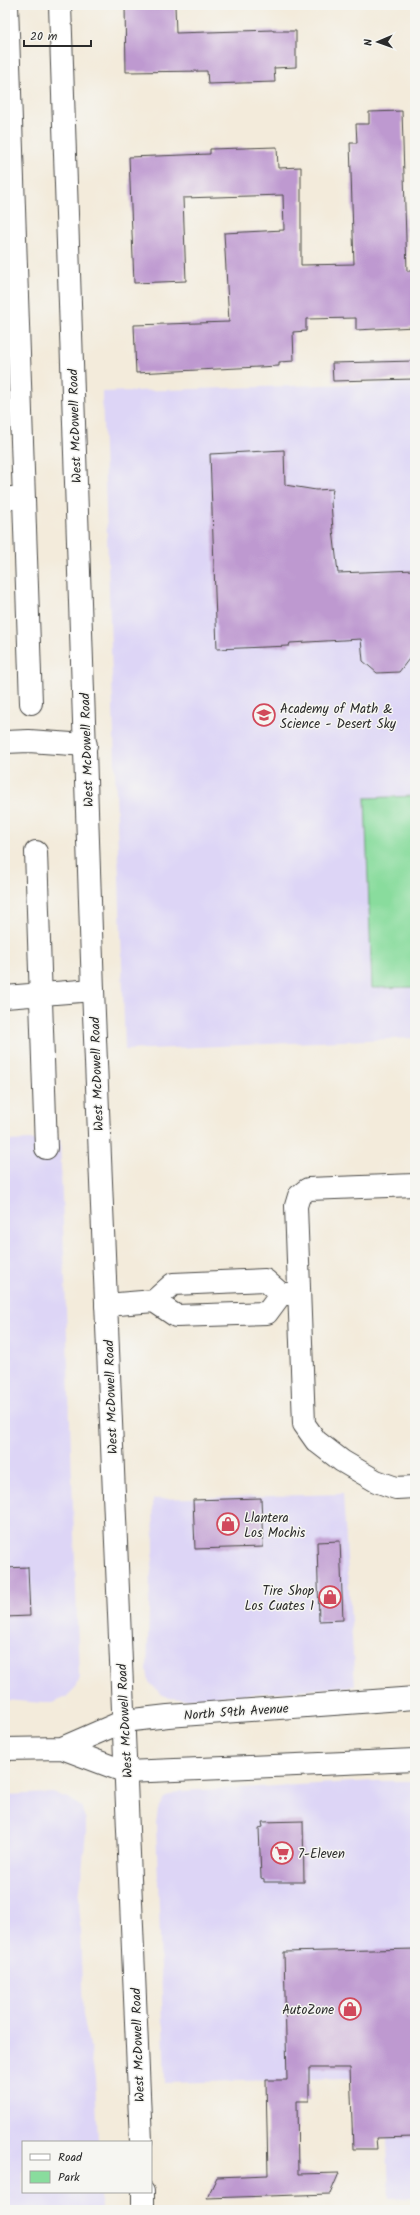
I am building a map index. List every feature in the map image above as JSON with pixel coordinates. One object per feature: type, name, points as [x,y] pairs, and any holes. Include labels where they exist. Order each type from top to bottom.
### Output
[{"type":"main road","points":[[7,5],[14,498],[31,703]]},
{"type":"main road","name":"West McDowell Road","points":[[60,5],[86,745],[93,990],[141,2141]]},
{"type":"main road","points":[[5,742],[29,741],[86,745]]},
{"type":"main road","points":[[36,852],[46,1148]]},
{"type":"main road","points":[[5,997],[93,990]]},
{"type":"main road","points":[[415,1185],[308,1189],[299,1196],[296,1206],[290,1294],[304,1424],[316,1441],[342,1461],[376,1481],[396,1488],[415,1487]]},
{"type":"main road","points":[[106,1305],[154,1301],[173,1284],[265,1280],[290,1294]]},
{"type":"main road","points":[[154,1301],[176,1316],[267,1313],[290,1294]]},
{"type":"main road","name":"North 59th Avenue","points":[[62,1748],[124,1721],[168,1716],[415,1698]]},
{"type":"main road","name":"North 59th Avenue","points":[[5,1749],[62,1748],[126,1772],[415,1760]]},
{"type":"main road","points":[[143,2193],[144,2210]]},
{"type":"shaded area","name":"Academy of Math & Science - Desert Sky","points":[[415,382],[415,1038],[125,1050],[102,392]]},
{"type":"shaded area","points":[[60,1139],[79,1676],[75,1688],[66,1697],[52,1703],[43,1703],[5,1700],[5,1141]]},
{"type":"shaded area","points":[[343,1494],[355,1686],[185,1699],[170,1698],[161,1694],[149,1682],[147,1670],[150,1579],[154,1550],[153,1499]]},
{"type":"shaded area","points":[[375,1781],[415,1781],[415,2197],[389,2198],[385,2077],[165,2083],[156,1823],[158,1810],[165,1798],[180,1791]]},
{"type":"shaded area","points":[[52,1793],[69,1798],[81,1807],[86,1821],[79,1899],[83,2014],[95,2077],[98,2141],[22,2141],[22,2193],[100,2193],[101,2210],[5,2210],[5,1795]]},
{"type":"green space","points":[[415,796],[415,987],[372,988],[365,798]]},
{"type":"building","points":[[125,5],[175,5],[176,33],[273,30],[296,31],[296,67],[274,68],[275,82],[208,84],[207,71],[126,72]]},
{"type":"building","points":[[402,111],[407,271],[415,271],[415,327],[356,330],[356,318],[306,319],[306,331],[293,332],[294,361],[279,362],[279,366],[136,373],[134,325],[229,322],[224,233],[284,230],[283,195],[183,198],[186,281],[134,283],[129,157],[210,154],[210,149],[277,147],[278,168],[301,167],[301,265],[354,264],[350,143],[357,143],[356,124],[369,124],[369,112]]},
{"type":"building","points":[[415,361],[415,379],[333,381],[332,363]]},
{"type":"building","points":[[284,450],[285,485],[316,490],[333,489],[331,502],[338,573],[415,570],[415,651],[399,672],[377,673],[363,661],[361,639],[290,643],[289,646],[217,649],[210,454]]},
{"type":"building","name":"Llantera Los Mochis","points":[[261,1498],[263,1547],[195,1549],[193,1500]]},
{"type":"building","name":"Tire Shop Los Cuates 1","points":[[340,1541],[343,1620],[319,1621],[317,1542]]},
{"type":"building","points":[[28,1567],[30,1616],[5,1617],[5,1568]]},
{"type":"building","name":"7-Eleven","points":[[303,1821],[304,1882],[264,1882],[264,1879],[261,1878],[259,1828],[263,1827],[262,1822]]},
{"type":"building","name":"AutoZone","points":[[415,1949],[415,2137],[376,2138],[377,2149],[353,2149],[350,2068],[309,2068],[309,2101],[297,2101],[298,2174],[339,2173],[330,2194],[207,2198],[217,2177],[268,2175],[266,2080],[287,2080],[284,1952]]},
{"type":"place","name":"Academy of Math & Science - Desert Sky","points":[[264,715]]},
{"type":"place","name":"Llantera Los Mochis","points":[[228,1524]]},
{"type":"place","name":"Tire Shop Los Cuates 1","points":[[330,1597]]},
{"type":"place","name":"7-Eleven","points":[[282,1853]]},
{"type":"place","name":"AutoZone","points":[[350,2009]]}]
